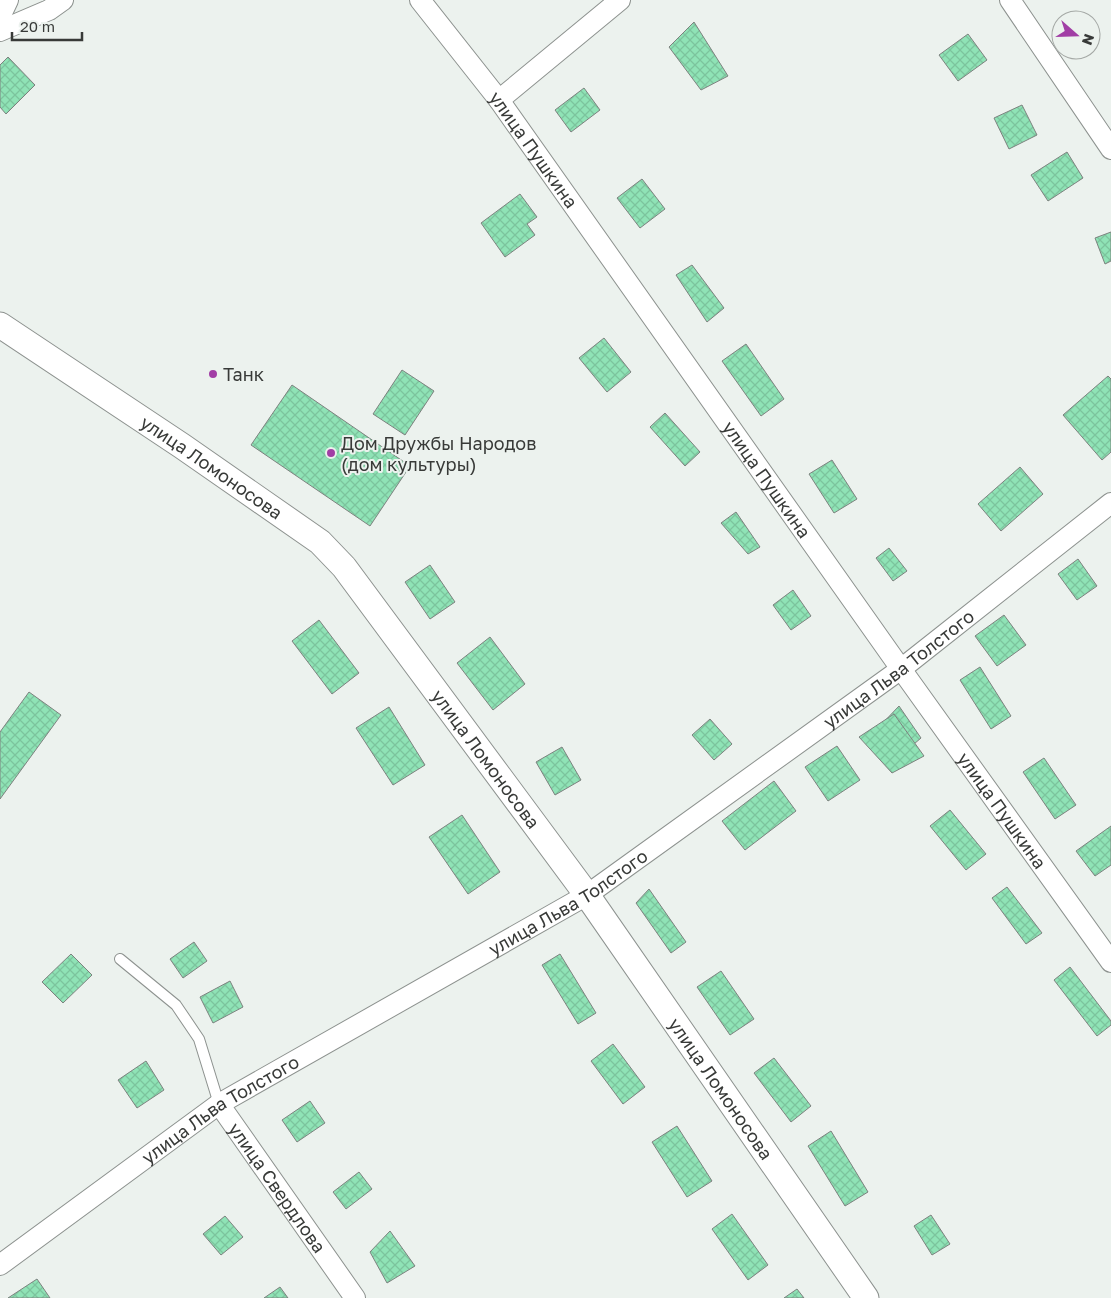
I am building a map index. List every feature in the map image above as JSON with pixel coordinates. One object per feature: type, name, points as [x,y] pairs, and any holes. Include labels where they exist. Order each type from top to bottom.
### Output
[{"type":"street","points":[[0,17],[8,0]]},
{"type":"street","points":[[0,31],[49,10],[63,0]]},
{"type":"street","name":"улица Пушкина","points":[[420,0],[498,100],[1111,962]]},
{"type":"street","points":[[498,100],[620,0]]},
{"type":"street","points":[[1010,0],[1111,149]]},
{"type":"street","name":"улица Ломоносова","points":[[0,325],[182,446],[320,542],[344,567],[587,895],[866,1298]]},
{"type":"street","name":"улица Льва Толстого","points":[[0,1265],[219,1104],[587,895],[901,669],[1111,503]]},
{"type":"street","name":"улица Свердлова","points":[[219,1104],[355,1298]]},
{"type":"lane","name":"улица Свердлова","points":[[120,959],[176,1005],[199,1040],[219,1104]]},
{"type":"building","points":[[694,22],[728,76],[701,90],[669,47]]},
{"type":"building","points":[[968,34],[987,60],[958,81],[939,55]]},
{"type":"building","points":[[8,57],[35,85],[6,114],[0,107],[0,65]]},
{"type":"building","points":[[584,88],[600,110],[571,132],[555,110]]},
{"type":"building","points":[[1022,105],[1037,135],[1009,149],[994,118]]},
{"type":"building","points":[[1067,152],[1083,178],[1048,201],[1031,175]]},
{"type":"building","points":[[642,179],[665,209],[640,228],[617,198]]},
{"type":"building","points":[[520,194],[537,217],[527,224],[535,235],[505,257],[481,223]]},
{"type":"building","points":[[1111,232],[1111,261],[1105,264],[1095,238]]},
{"type":"building","points":[[692,265],[724,308],[707,322],[676,275]]},
{"type":"building","points":[[604,338],[631,372],[607,392],[579,358]]},
{"type":"building","points":[[746,344],[784,399],[761,416],[722,361]]},
{"type":"building","points":[[402,370],[434,391],[405,435],[373,414]]},
{"type":"building","points":[[1108,376],[1111,379],[1111,452],[1102,460],[1063,415]]},
{"type":"building","points":[[292,385],[410,466],[370,526],[251,445]]},
{"type":"building","points":[[665,413],[700,452],[685,466],[650,427]]},
{"type":"building","points":[[832,460],[857,499],[834,513],[809,474]]},
{"type":"building","points":[[1020,467],[1043,494],[1001,531],[978,504]]},
{"type":"building","points":[[736,512],[760,547],[748,554],[721,523]]},
{"type":"building","points":[[889,548],[907,571],[893,581],[876,558]]},
{"type":"building","points":[[1078,559],[1097,586],[1077,600],[1058,574]]},
{"type":"building","points":[[430,565],[455,602],[430,619],[405,582]]},
{"type":"building","points":[[793,590],[811,616],[791,630],[773,605]]},
{"type":"building","points":[[1004,615],[1026,645],[997,666],[975,636]]},
{"type":"building","points":[[319,620],[359,673],[332,694],[292,641]]},
{"type":"building","points":[[490,637],[525,684],[493,710],[457,663]]},
{"type":"building","points":[[980,667],[1011,716],[991,729],[960,680]]},
{"type":"building","points":[[29,692],[61,715],[0,799],[0,732]]},
{"type":"building","points":[[899,706],[921,738],[907,750],[879,727]]},
{"type":"building","points":[[389,707],[425,765],[393,785],[356,728]]},
{"type":"building","points":[[894,714],[924,756],[892,773],[859,737]]},
{"type":"building","points":[[710,719],[732,744],[714,760],[692,735]]},
{"type":"building","points":[[837,746],[860,780],[828,801],[805,767]]},
{"type":"building","points":[[562,747],[581,780],[555,795],[536,762]]},
{"type":"building","points":[[1044,758],[1076,805],[1055,819],[1023,772]]},
{"type":"building","points":[[774,781],[796,811],[745,850],[722,821]]},
{"type":"building","points":[[950,810],[986,854],[966,870],[930,826]]},
{"type":"building","points":[[462,815],[500,872],[468,894],[429,837]]},
{"type":"building","points":[[1111,826],[1111,865],[1095,876],[1076,851]]},
{"type":"building","points":[[1007,887],[1042,933],[1026,944],[992,898]]},
{"type":"building","points":[[649,889],[686,942],[671,953],[636,903]]},
{"type":"building","points":[[194,942],[207,961],[183,978],[170,959]]},
{"type":"building","points":[[71,954],[92,975],[63,1003],[42,982]]},
{"type":"building","points":[[560,954],[596,1013],[578,1024],[542,965]]},
{"type":"building","points":[[1070,967],[1111,1021],[1111,1025],[1097,1036],[1054,980]]},
{"type":"building","points":[[721,971],[754,1019],[730,1035],[697,987]]},
{"type":"building","points":[[230,981],[243,1007],[213,1023],[200,997]]},
{"type":"building","points":[[613,1044],[645,1087],[623,1104],[591,1061]]},
{"type":"building","points":[[774,1058],[811,1106],[791,1122],[754,1073]]},
{"type":"building","points":[[146,1061],[164,1090],[137,1108],[118,1080]]},
{"type":"building","points":[[310,1101],[325,1123],[297,1142],[282,1120]]},
{"type":"building","points":[[677,1126],[712,1181],[687,1197],[652,1142]]},
{"type":"building","points":[[831,1131],[868,1192],[845,1206],[808,1146]]},
{"type":"building","points":[[359,1172],[372,1189],[346,1209],[333,1192]]},
{"type":"building","points":[[732,1214],[768,1265],[748,1280],[712,1229]]},
{"type":"building","points":[[931,1215],[950,1244],[932,1255],[914,1226]]},
{"type":"building","points":[[225,1216],[243,1237],[221,1255],[203,1234]]},
{"type":"building","points":[[390,1231],[415,1266],[387,1283],[370,1252]]},
{"type":"building","points":[[37,1279],[50,1298],[8,1298]]},
{"type":"building","points":[[280,1287],[288,1298],[264,1298]]},
{"type":"building","points":[[797,1289],[804,1298],[784,1298]]},
{"type":"place","name":"Танк","points":[[213,374]]},
{"type":"place","name":"Дом Дружбы Народов (дом культуры)","points":[[331,453]]}]
